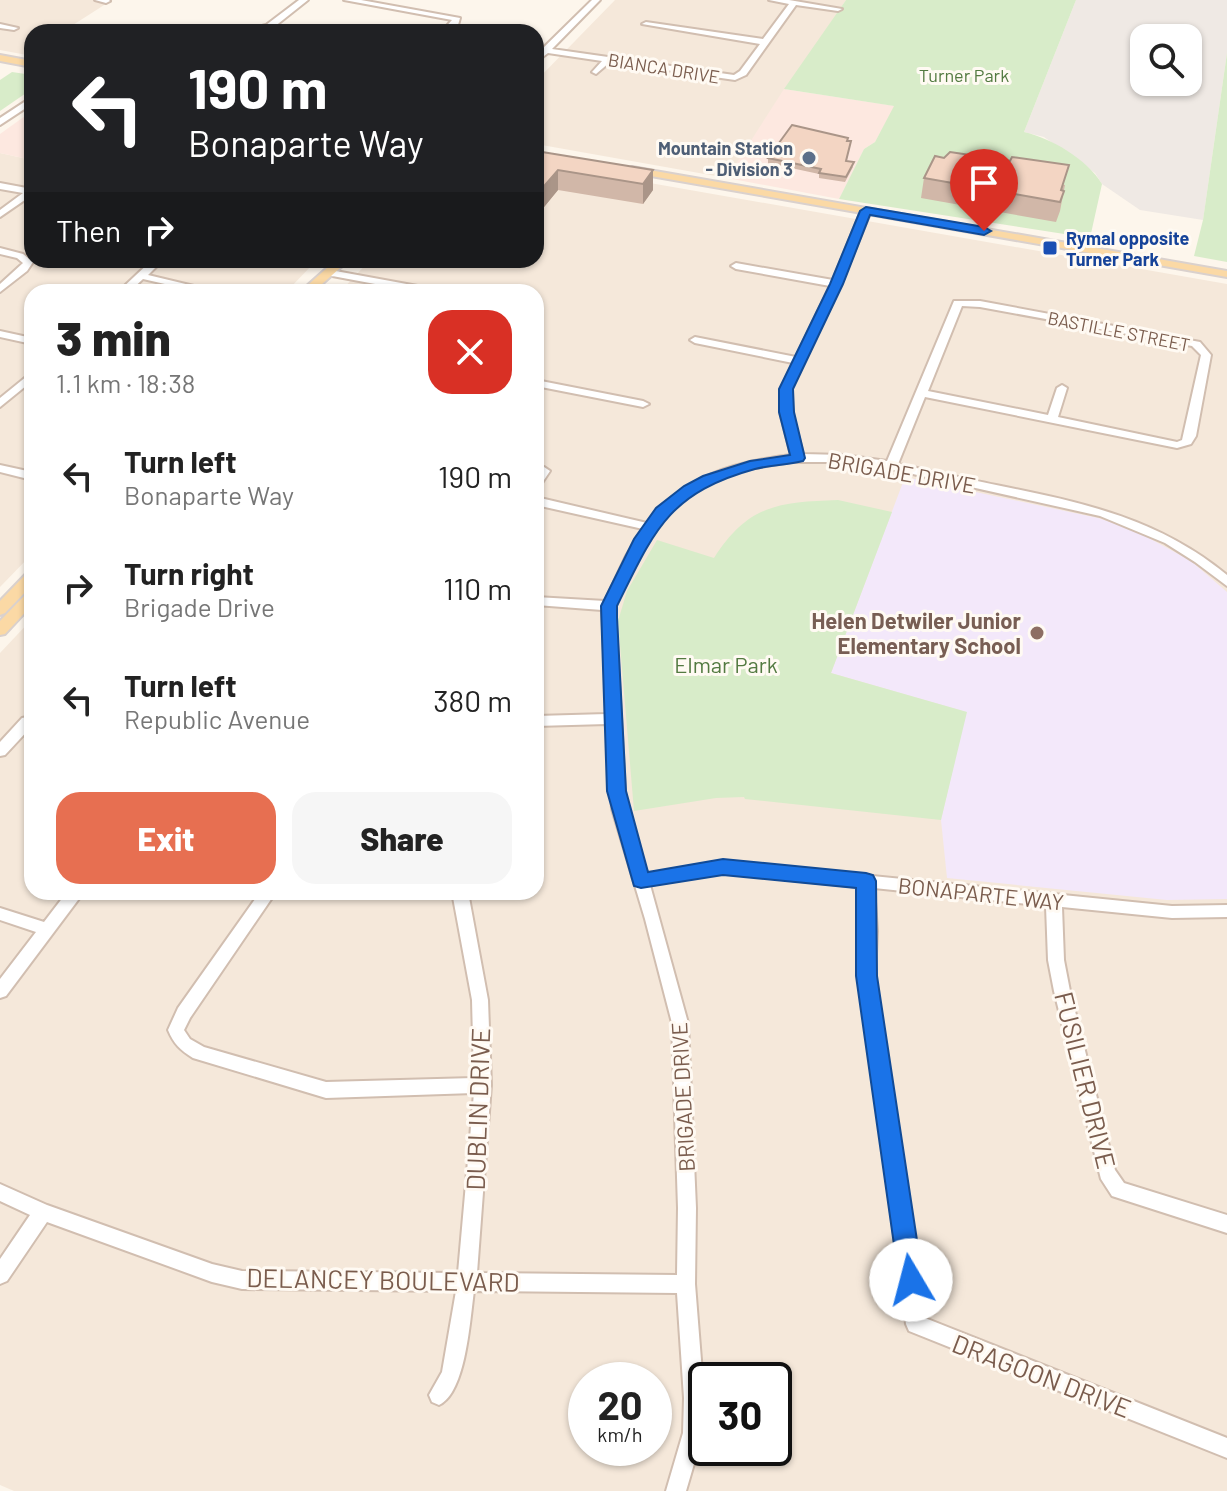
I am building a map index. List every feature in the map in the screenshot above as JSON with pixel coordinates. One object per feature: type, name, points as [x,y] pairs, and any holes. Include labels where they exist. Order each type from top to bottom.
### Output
[{"type":"main road","points":[[0,58],[24,62]]},
{"type":"main road","points":[[622,168],[1227,274]]},
{"type":"main road","points":[[316,284],[335,268]]},
{"type":"main road","points":[[324,284],[330,273]]},
{"type":"main road","points":[[0,610],[24,584]]},
{"type":"main road","points":[[0,630],[24,604]]},
{"type":"street","points":[[271,24],[304,0]]},
{"type":"street","points":[[348,0],[422,8],[457,19],[452,24]]},
{"type":"street","points":[[546,50],[596,0]]},
{"type":"street","points":[[773,0],[838,9]]},
{"type":"street","name":"BIANCA DRIVE","points":[[546,50],[732,78],[743,73],[794,3]]},
{"type":"street","points":[[646,24],[765,42]]},
{"type":"street","points":[[0,26],[14,28]]},
{"type":"street","points":[[596,72],[607,60]]},
{"type":"street","points":[[0,122],[24,106]]},
{"type":"street","points":[[0,186],[24,191]]},
{"type":"street","points":[[0,214],[24,197]]},
{"type":"street","points":[[798,458],[785,400],[786,389],[836,284],[866,211]]},
{"type":"street","points":[[0,251],[24,259]]},
{"type":"street","points":[[736,266],[836,284]]},
{"type":"street","points":[[0,289],[25,268]]},
{"type":"street","points":[[132,284],[150,268]]},
{"type":"street","points":[[330,273],[390,284]]},
{"type":"street","points":[[141,276],[178,284]]},
{"type":"street","name":"BASTILLE STREET","points":[[891,467],[958,303],[980,304],[1186,342],[1205,351],[1199,395],[1187,442],[1177,445],[922,393]]},
{"type":"street","points":[[0,334],[24,339]]},
{"type":"street","points":[[695,340],[799,361]]},
{"type":"street","points":[[0,404],[24,382]]},
{"type":"street","points":[[544,385],[643,404]]},
{"type":"street","points":[[1052,419],[1062,388]]},
{"type":"street","name":"BRIGADE DRIVE","points":[[676,1491],[693,1433],[680,1023],[616,791],[609,606],[649,527],[689,489],[708,479],[755,464],[825,457],[891,467],[1109,514],[1153,531],[1210,566],[1227,582]]},
{"type":"street","points":[[0,468],[24,474]]},
{"type":"street","points":[[544,503],[649,527]]},
{"type":"street","points":[[1210,566],[1227,558]]},
{"type":"street","points":[[544,602],[609,606]]},
{"type":"street","points":[[544,721],[613,719]]},
{"type":"street","points":[[0,751],[24,725]]},
{"type":"street","name":"BONAPARTE WAY","points":[[641,881],[723,867],[1054,902],[1172,912],[1227,911]]},
{"type":"street","name":"DRAGOON DRIVE","points":[[866,881],[867,976],[916,1324],[1227,1448]]},
{"type":"street","points":[[0,991],[70,900]]},
{"type":"street","points":[[262,900],[184,1013],[176,1030],[184,1044],[199,1053],[326,1090],[483,1085]]},
{"type":"street","name":"DUBLIN DRIVE","points":[[439,1395],[451,1375],[467,1279],[483,1085],[480,1000],[461,900]]},
{"type":"street","name":"FUSILIER DRIVE","points":[[1054,902],[1056,960],[1107,1173],[1118,1190],[1227,1224]]},
{"type":"street","points":[[0,914],[48,930]]},
{"type":"street","name":"DELANCEY BOULEVARD","points":[[0,1192],[43,1212],[212,1273],[242,1280],[467,1279],[686,1284]]},
{"type":"street","points":[[0,1275],[43,1212]]},
{"type":"shaded area","points":[[0,0],[112,0],[74,24],[24,24],[24,54],[0,50]]},
{"type":"shaded area","points":[[615,0],[846,0],[727,178],[544,145],[544,73]]},
{"type":"shaded area","points":[[1076,0],[1227,0],[1227,53],[1203,220],[1140,210],[1044,137],[1024,132]]},
{"type":"shaded area","points":[[784,89],[895,106],[875,142],[864,149],[839,199],[727,178]]},
{"type":"shaded area","points":[[24,117],[24,158],[0,153],[0,134]]},
{"type":"shaded area","points":[[0,153],[24,158],[24,268],[309,268],[294,284],[24,284],[24,562],[0,587]]},
{"type":"shaded area","points":[[544,164],[1227,284],[1227,1491],[14,1491],[0,1485],[0,653],[24,628],[24,900],[544,900],[544,284],[348,284],[362,268],[544,268]]},
{"type":"shaded area","name":"Helen Detwiler Junior Elementary School","points":[[905,477],[1098,518],[1134,530],[1191,561],[1227,592],[1227,899],[1167,900],[947,878],[941,820],[966,712],[831,673]]},
{"type":"green space","name":"Turner Park","points":[[846,0],[1076,0],[1024,132],[1068,151],[1087,166],[1102,184],[1090,238],[839,199],[864,149],[875,142],[894,106],[784,89]]},
{"type":"green space","points":[[1227,53],[1227,262],[1194,256],[1203,220]]},
{"type":"green space","points":[[12,72],[24,74],[24,94],[0,111],[0,80]]},
{"type":"green space","name":"Elmar Park","points":[[838,500],[892,512],[831,673],[967,712],[941,820],[744,797],[716,798],[634,811],[618,621],[627,591],[657,540],[714,558],[739,527],[766,510],[798,502]]},
{"type":"building","name":"Mountain Station - Division 3","points":[[792,125],[848,138],[847,141],[851,141],[846,161],[854,162],[846,177],[819,173],[821,169],[768,158]]},
{"type":"building","points":[[544,152],[653,170],[643,184],[558,170],[544,186]]},
{"type":"building","points":[[950,152],[1010,161],[1012,157],[1069,165],[1060,202],[924,178],[935,156],[944,158]]},
{"type":"place","name":"Mountain Station - Division 3","points":[[809,158]]},
{"type":"place","name":"Rymal opposite Turner Park","points":[[1050,248]]},
{"type":"place","name":"Helen Detwiler Junior Elementary School","points":[[1037,633]]},
{"type":"route","points":[[911,1280],[867,976],[869,931],[866,881],[723,867],[691,870],[641,881],[616,791],[608,617],[609,606],[649,527],[689,489],[732,470],[798,458],[786,412],[786,389],[836,284],[866,211],[984,231]]}]
